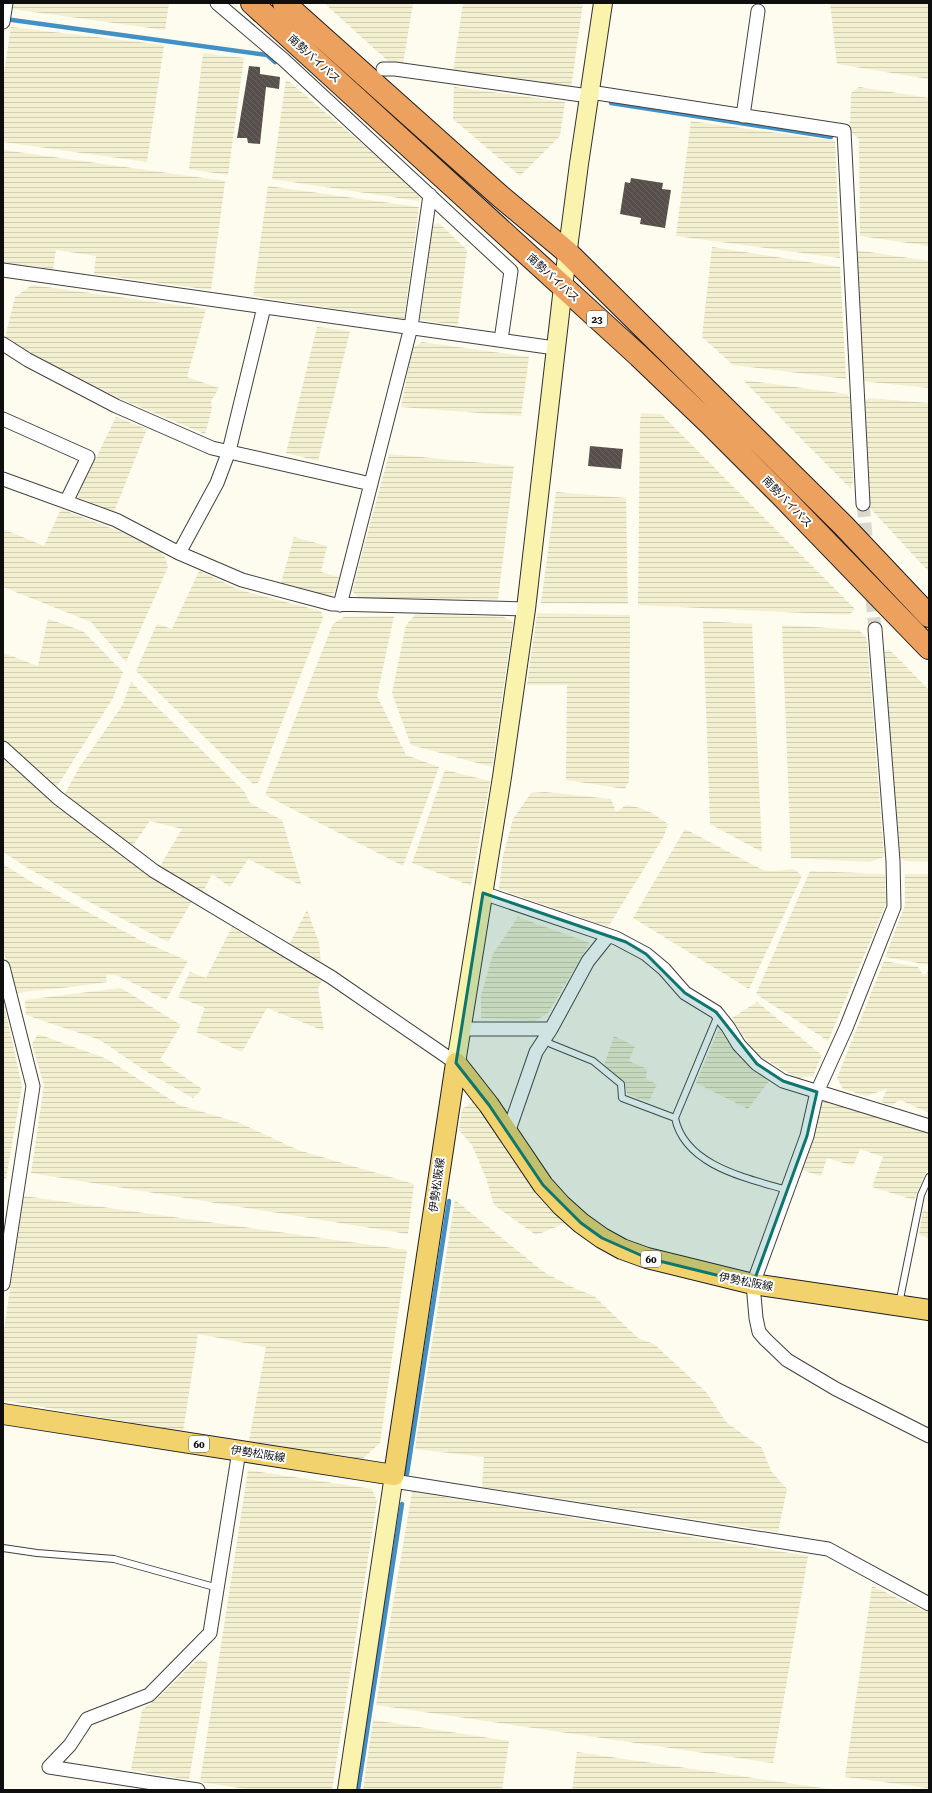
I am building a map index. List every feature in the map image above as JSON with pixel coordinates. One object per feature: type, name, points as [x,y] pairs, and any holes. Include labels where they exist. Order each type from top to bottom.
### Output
[{"type":"highway","name":"南勢バイパス","points":[[252,3],[563,287],[711,425],[781,494],[929,648]]},
{"type":"highway","name":"南勢バイパス","points":[[284,3],[500,196],[567,252],[843,525],[929,616]]},
{"type":"main road","name":"伊勢松阪線","points":[[456,1063],[489,1105],[543,1185],[571,1214],[602,1238],[622,1249],[648,1258],[753,1284],[929,1310]]},
{"type":"main road","name":"伊勢松阪線","points":[[3,1414],[394,1475],[456,1063]]},
{"type":"street","points":[[217,3],[273,50],[511,271],[501,340]]},
{"type":"street","points":[[3,748],[58,798],[154,871],[331,977],[456,1063],[526,609],[567,252],[603,3]]},
{"type":"street","points":[[743,116],[758,11]]},
{"type":"street","points":[[383,69],[403,70],[590,94],[844,131],[863,504]]},
{"type":"street","points":[[340,605],[411,327],[430,196]]},
{"type":"street","points":[[3,270],[555,348]]},
{"type":"street","points":[[179,553],[217,484],[229,451],[264,307]]},
{"type":"street","points":[[3,344],[28,360],[116,406],[212,448],[371,484]]},
{"type":"street","points":[[3,419],[88,458],[66,502]]},
{"type":"street","points":[[3,479],[116,520],[179,553],[242,580],[332,604],[526,609]]},
{"type":"street","points":[[875,629],[893,861],[894,907],[846,1028],[817,1092],[807,1136],[753,1284],[756,1318],[759,1332],[787,1360],[836,1389],[929,1436]]},
{"type":"street","points":[[483,893],[595,930],[626,942],[646,954],[664,969],[685,993],[718,1015],[739,1045],[757,1064],[784,1081],[929,1126]]},
{"type":"street","points":[[508,1133],[536,1052],[548,1034],[588,961],[608,936]]},
{"type":"street","points":[[3,967],[33,1086],[3,1284]]},
{"type":"street","points":[[461,1029],[548,1034]]},
{"type":"street","points":[[191,1789],[49,1767],[70,1745],[87,1720],[149,1695],[210,1633],[240,1451]]},
{"type":"street","points":[[394,1475],[400,1482],[828,1549],[929,1604]]},
{"type":"street","points":[[347,1790],[394,1475]]},
{"type":"lane","points":[[718,1015],[674,1118],[677,1130],[684,1143],[702,1158],[734,1174],[787,1190]]},
{"type":"lane","points":[[548,1034],[551,1044],[593,1061],[621,1084],[622,1098],[674,1118]]},
{"type":"lane","points":[[899,1305],[922,1195],[929,1177]]},
{"type":"lane","points":[[3,1548],[37,1553],[114,1559],[218,1588]]},
{"type":"highlighted area","points":[[483,893],[626,942],[646,954],[685,993],[716,1012],[757,1064],[783,1081],[817,1092],[807,1136],[753,1284],[647,1258],[602,1238],[581,1223],[543,1185],[489,1105],[456,1063]]},
{"type":"shaded area","points":[[13,3],[169,3],[165,30],[12,9]]},
{"type":"shaded area","points":[[324,3],[413,3],[403,64],[389,62]]},
{"type":"shaded area","points":[[463,3],[583,3],[571,88],[453,72]]},
{"type":"shaded area","points":[[830,3],[929,3],[929,79],[837,64]]},
{"type":"shaded area","points":[[11,27],[164,45],[147,162],[3,142],[3,80]]},
{"type":"shaded area","points":[[203,53],[244,58],[228,175],[189,169]]},
{"type":"shaded area","points":[[286,79],[420,193],[419,201],[272,179]]},
{"type":"shaded area","points":[[454,87],[565,102],[560,136],[520,176],[453,119]]},
{"type":"shaded area","points":[[859,87],[929,98],[929,246],[860,236],[859,139],[850,131],[851,93]]},
{"type":"shaded area","points":[[691,121],[835,141],[840,258],[676,236]]},
{"type":"shaded area","points":[[3,150],[225,181],[211,290],[94,274],[96,256],[56,250],[53,269],[3,262]]},
{"type":"shaded area","points":[[268,186],[419,207],[404,319],[253,296]]},
{"type":"shaded area","points":[[437,223],[440,224],[467,250],[458,325],[420,320],[433,226]]},
{"type":"shaded area","points":[[712,247],[840,267],[846,379],[733,365],[702,337]]},
{"type":"shaded area","points":[[856,250],[929,261],[929,388],[861,381]]},
{"type":"shaded area","points":[[32,285],[206,309],[187,377],[219,388],[211,401],[212,409],[205,434],[123,400],[51,364],[5,338],[15,297]]},
{"type":"shaded area","points":[[317,327],[350,331],[318,461],[286,453]]},
{"type":"shaded area","points":[[422,342],[529,357],[521,416],[401,407],[412,348]]},
{"type":"shaded area","points":[[743,380],[847,394],[850,398],[853,482],[850,488]]},
{"type":"shaded area","points":[[869,398],[929,403],[929,572],[868,506],[865,400]]},
{"type":"shaded area","points":[[641,413],[661,414],[855,609],[849,615],[638,605]]},
{"type":"shaded area","points":[[116,417],[147,429],[114,512],[77,497]]},
{"type":"shaded area","points":[[389,454],[514,466],[498,600],[359,598],[352,591]]},
{"type":"shaded area","points":[[556,492],[626,498],[628,604],[541,603]]},
{"type":"shaded area","points":[[61,509],[121,532],[163,552],[168,567],[126,662],[91,622],[3,587],[3,529],[44,546]]},
{"type":"shaded area","points":[[294,537],[327,546],[321,572],[339,577],[336,590],[330,596],[281,583]]},
{"type":"shaded area","points":[[199,571],[240,590],[321,611],[323,618],[258,783],[253,784],[136,671],[157,624],[172,629]]},
{"type":"shaded area","points":[[537,613],[630,615],[629,781],[625,789],[566,780],[567,685],[527,685]]},
{"type":"shaded area","points":[[416,614],[504,617],[513,622],[492,767],[411,745],[392,693],[406,625]]},
{"type":"shaded area","points":[[394,616],[377,696],[406,755],[439,767],[403,866],[265,795],[333,624],[344,617]]},
{"type":"shaded area","points":[[48,619],[83,631],[123,672],[113,698],[56,788],[3,739],[3,653],[38,666]]},
{"type":"shaded area","points":[[703,621],[752,624],[762,852],[710,824]]},
{"type":"shaded area","points":[[782,625],[859,630],[867,639],[884,857],[869,862],[791,858]]},
{"type":"shaded area","points":[[889,649],[929,690],[929,862],[906,861],[899,858],[883,653]]},
{"type":"shaded area","points":[[131,682],[244,791],[250,803],[282,820],[302,886],[248,859],[230,887],[212,874],[203,892],[160,866],[182,829],[150,821],[131,848],[63,797],[79,768],[122,706]]},
{"type":"shaded area","points":[[3,757],[31,783],[153,879],[192,901],[168,942],[93,904],[31,870],[3,852]]},
{"type":"shaded area","points":[[445,770],[490,781],[471,886],[412,863]]},
{"type":"shaded area","points":[[545,792],[611,799],[616,812],[627,805],[640,808],[652,813],[668,824],[663,838],[608,927],[499,889],[503,856],[513,819],[531,793]]},
{"type":"shaded area","points":[[685,829],[763,870],[773,871],[794,869],[802,876],[749,989],[633,918]]},
{"type":"shaded area","points":[[3,864],[28,880],[142,941],[188,961],[166,1000],[112,974],[106,975],[107,982],[14,993],[3,948]]},
{"type":"shaded area","points":[[810,871],[885,874],[886,903],[828,1041],[756,994]]},
{"type":"shaded area","points":[[905,874],[929,874],[929,965],[885,957],[905,905]]},
{"type":"shaded area","points":[[307,910],[319,943],[321,964],[289,945]]},
{"type":"shaded area","points":[[518,917],[590,943],[548,1013],[535,1021],[481,1018],[481,995],[493,954]]},
{"type":"shaded area","points":[[232,927],[322,980],[318,988],[324,1031],[267,1008],[242,1052],[196,1032],[205,1008],[178,997],[190,972],[206,978]]},
{"type":"shaded area","points":[[884,961],[918,967],[924,976],[929,970],[929,1113],[900,1100],[892,1105],[881,1102],[887,1089],[866,1096],[843,1089],[837,1078]]},
{"type":"shaded area","points":[[121,988],[181,1025],[160,1060],[202,1089],[193,1098],[147,1072],[100,1040],[26,1015],[25,1000]]},
{"type":"shaded area","points":[[3,1000],[22,1086],[6,1179],[3,1178]]},
{"type":"shaded area","points":[[757,1002],[822,1055],[813,1076],[797,1078],[758,1055],[742,1034],[732,1018]]},
{"type":"shaded area","points":[[719,1028],[731,1045],[770,1080],[748,1109],[696,1083]]},
{"type":"shaded area","points":[[38,1034],[107,1059],[179,1105],[240,1123],[298,1150],[414,1184],[408,1234],[31,1173],[44,1085],[32,1044]]},
{"type":"shaded area","points":[[614,1036],[635,1046],[629,1061],[647,1069],[646,1079],[657,1084],[649,1102],[627,1094],[625,1083],[604,1065]]},
{"type":"shaded area","points":[[829,1100],[929,1131],[929,1166],[914,1200],[872,1187],[883,1157],[860,1149],[853,1166],[827,1158],[821,1176],[801,1170],[820,1104]]},
{"type":"shaded area","points":[[474,1101],[525,1174],[566,1223],[536,1235],[494,1205],[486,1178],[472,1145],[459,1130],[462,1109]]},
{"type":"shaded area","points":[[24,1196],[407,1250],[380,1443],[360,1461],[249,1441],[266,1347],[198,1334],[183,1432],[3,1400],[3,1336]]},
{"type":"shaded area","points":[[455,1200],[544,1272],[576,1289],[594,1296],[638,1338],[654,1344],[706,1392],[726,1422],[762,1448],[771,1471],[787,1489],[778,1532],[482,1487],[484,1457],[415,1449]]},
{"type":"shaded area","points":[[923,1209],[929,1213],[929,1238],[919,1235]]},
{"type":"shaded area","points":[[248,1470],[372,1489],[377,1501],[332,1790],[253,1790],[200,1782]]},
{"type":"shaded area","points":[[412,1492],[808,1556],[773,1763],[376,1705]]},
{"type":"shaded area","points":[[872,1586],[929,1613],[929,1788],[845,1777]]},
{"type":"shaded area","points":[[198,1659],[208,1663],[189,1780],[131,1770],[142,1710],[160,1696]]},
{"type":"shaded area","points":[[373,1720],[509,1741],[502,1790],[363,1790]]},
{"type":"shaded area","points":[[577,1752],[836,1790],[572,1790]]},
{"type":"building","points":[[249,66],[260,67],[260,74],[280,77],[279,89],[266,87],[260,144],[248,143],[247,138],[237,138]]},
{"type":"building","points":[[631,178],[663,183],[662,189],[671,190],[665,228],[640,224],[641,218],[620,214],[625,182],[630,183]]},
{"type":"building","points":[[590,446],[623,449],[621,469],[588,466]]},
{"type":"waterway","points":[[5,19],[267,55],[275,62]]},
{"type":"waterway","points":[[611,103],[831,137]]},
{"type":"waterway","points":[[407,1474],[449,1201]]},
{"type":"waterway","points":[[358,1790],[402,1504]]},
{"type":"tunnel","points":[[863,504],[875,629]]}]
